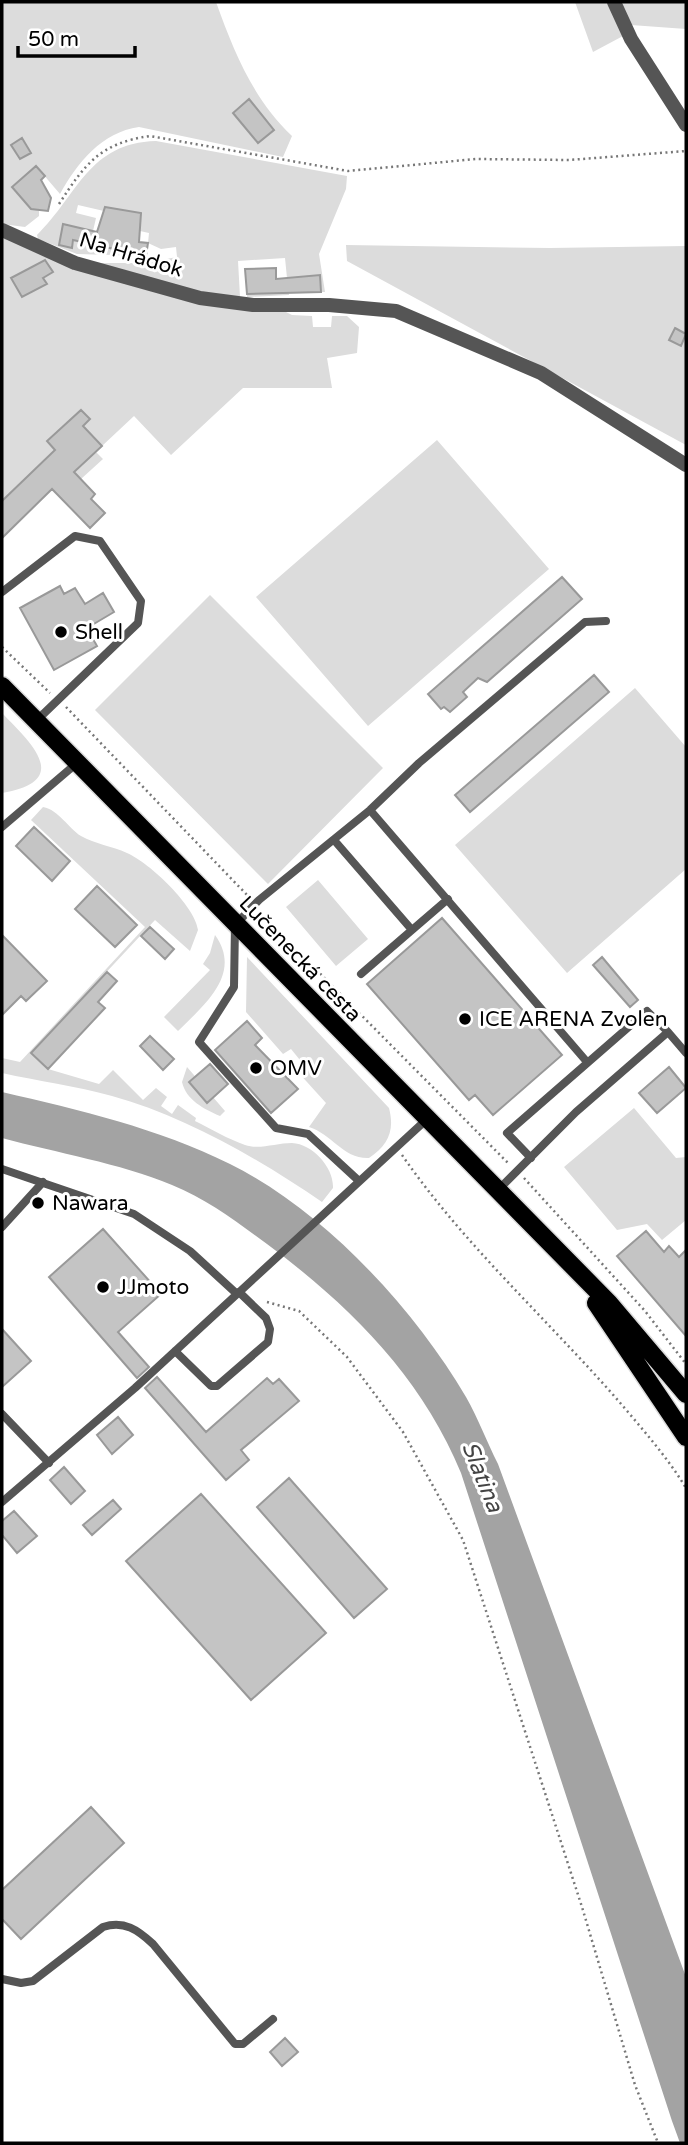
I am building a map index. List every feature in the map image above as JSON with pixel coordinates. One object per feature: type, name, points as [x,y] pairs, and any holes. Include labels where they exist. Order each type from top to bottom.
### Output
[{"type":"main road","name":"Lučenecká cesta","points":[[2,686],[496,1192],[609,1303],[686,1394]]},
{"type":"main road","name":"Lučenecká cesta","points":[[567,1263],[686,1437]]},
{"type":"street","points":[[614,2],[631,39],[686,125]]},
{"type":"street","name":"Na Hrádok","points":[[2,230],[75,263],[200,298],[253,304],[329,305],[396,311],[541,373],[686,465]]},
{"type":"lane","points":[[2,592],[75,536],[100,541],[141,601],[138,623],[36,721]]},
{"type":"lane","points":[[359,1181],[308,1133],[276,1128],[199,1042],[234,987],[236,925],[253,906],[370,810],[419,763],[584,622],[607,621]]},
{"type":"lane","points":[[2,827],[76,763]]},
{"type":"lane","points":[[370,810],[587,1062]]},
{"type":"lane","points":[[334,840],[412,930]]},
{"type":"lane","points":[[361,974],[447,899]]},
{"type":"lane","points":[[531,1158],[507,1133],[647,1011],[686,1053]]},
{"type":"lane","points":[[496,1192],[576,1112],[668,1032]]},
{"type":"lane","points":[[2,1502],[175,1350],[426,1120]]},
{"type":"lane","points":[[2,1169],[134,1214],[190,1251],[266,1318],[270,1329],[268,1342],[217,1386],[211,1387],[175,1350]]},
{"type":"lane","points":[[2,1227],[43,1182]]},
{"type":"lane","points":[[2,1415],[49,1463]]},
{"type":"lane","points":[[2,1979],[33,1982],[103,1927],[114,1924],[140,1932],[153,1944],[235,2044],[243,2044],[273,2019]]},
{"type":"path","points":[[59,204],[88,162],[101,152],[128,139],[150,136],[348,171],[476,159],[569,160],[686,151]]},
{"type":"path","points":[[2,648],[59,700],[246,893],[253,906],[517,1171],[636,1301],[686,1364]]},
{"type":"path","points":[[396,1147],[435,1200],[500,1275],[542,1315],[668,1457],[686,1488]]},
{"type":"path","points":[[238,1293],[299,1311],[347,1357],[404,1432],[463,1540],[582,1907],[635,2085],[658,2143]]},
{"type":"shaded area","points":[[2,2],[216,2],[246,74],[266,106],[292,136],[283,157],[139,127],[126,130],[113,135],[92,151],[74,171],[60,194],[36,166],[12,188],[29,207],[39,198],[39,216],[25,227],[2,224]]},
{"type":"shaded area","points":[[575,2],[608,2],[623,36],[593,52]]},
{"type":"shaded area","points":[[619,2],[686,2],[686,29],[631,25]]},
{"type":"shaded area","points":[[156,141],[347,176],[346,189],[319,254],[325,292],[321,292],[319,275],[287,278],[285,258],[238,261],[240,297],[216,297],[97,263],[145,263],[177,257],[176,247],[161,249],[148,243],[149,233],[140,231],[141,213],[106,207],[104,211],[78,205],[76,213],[96,218],[93,231],[64,225],[72,248],[74,240],[146,256],[77,254],[38,239],[37,235],[99,161],[114,151],[133,144]]},
{"type":"shaded area","points":[[2,235],[70,265],[282,310],[292,315],[312,316],[313,327],[331,327],[332,316],[347,316],[359,327],[357,353],[327,358],[332,388],[243,388],[171,455],[134,416],[102,446],[92,435],[75,471],[96,452],[103,459],[81,479],[53,452],[2,501]]},
{"type":"shaded area","points":[[346,245],[550,248],[686,246],[686,445],[347,261]]},
{"type":"shaded area","points":[[287,278],[289,295],[247,297],[247,294],[277,292],[276,279]]},
{"type":"shaded area","points":[[437,440],[549,569],[368,726],[256,597]]},
{"type":"shaded area","points":[[210,595],[383,768],[268,884],[95,710]]},
{"type":"shaded area","points":[[635,688],[686,747],[686,869],[567,973],[455,845]]},
{"type":"shaded area","points":[[2,713],[33,748],[40,759],[41,770],[36,780],[24,787],[2,793]]},
{"type":"shaded area","points":[[43,807],[59,815],[81,836],[137,858],[159,875],[189,909],[198,930],[190,951],[155,920],[31,1053],[48,1069],[99,1084],[113,1070],[143,1100],[156,1088],[167,1097],[161,1106],[172,1114],[178,1105],[196,1118],[195,1121],[245,1145],[262,1147],[300,1144],[321,1158],[330,1173],[333,1188],[322,1202],[248,1155],[167,1115],[98,1092],[2,1073],[2,1058],[20,1062],[145,927],[31,820]]},
{"type":"shaded area","points":[[318,880],[368,939],[336,966],[286,907]]},
{"type":"shaded area","points":[[215,935],[223,949],[225,963],[222,976],[209,999],[178,1031],[164,1017],[210,970],[203,964],[210,953]]},
{"type":"shaded area","points":[[247,957],[389,1108],[391,1124],[388,1137],[381,1148],[369,1158],[352,1155],[309,1127],[326,1103],[297,1071],[304,1065],[291,1049],[283,1054],[246,1012]]},
{"type":"shaded area","points":[[187,1067],[225,1111],[220,1116],[202,1107],[187,1094],[182,1082]]},
{"type":"shaded area","points":[[634,1108],[676,1158],[686,1157],[686,1220],[662,1240],[647,1224],[617,1230],[564,1167]]},
{"type":"water","name":"Slatina","points":[[2,1092],[89,1113],[175,1140],[230,1164],[265,1184],[299,1208],[363,1264],[420,1329],[444,1363],[470,1405],[498,1464],[686,1977],[686,2143],[680,2143],[672,2121],[461,1473],[445,1438],[425,1405],[404,1374],[354,1318],[297,1267],[210,1204],[172,1185],[131,1170],[2,1138]]},
{"type":"building","points":[[249,99],[274,130],[258,143],[233,113]]},
{"type":"building","points":[[22,138],[31,153],[20,159],[11,145]]},
{"type":"building","points":[[36,166],[45,176],[41,180],[51,198],[48,211],[31,209],[12,187]]},
{"type":"building","points":[[105,207],[141,213],[139,242],[148,243],[146,256],[73,240],[72,248],[59,245],[63,224],[97,232]]},
{"type":"building","points":[[45,260],[53,272],[43,278],[47,284],[22,297],[11,278]]},
{"type":"building","points":[[276,268],[276,279],[320,275],[321,292],[247,294],[245,269]]},
{"type":"building","points":[[675,328],[686,334],[681,346],[669,340]]},
{"type":"building","points":[[81,410],[90,419],[83,426],[102,446],[74,472],[95,494],[91,499],[105,513],[90,528],[52,489],[2,538],[2,501],[55,450],[47,441]]},
{"type":"building","points":[[562,577],[582,599],[487,682],[478,678],[463,692],[467,697],[450,712],[444,707],[441,709],[428,694]]},
{"type":"building","points":[[60,586],[64,594],[75,588],[85,604],[103,593],[114,612],[87,628],[97,646],[54,670],[20,608]]},
{"type":"building","points":[[594,675],[609,692],[470,812],[455,795]]},
{"type":"building","points":[[34,827],[70,861],[52,881],[16,846]]},
{"type":"building","points":[[97,886],[137,925],[115,947],[75,909]]},
{"type":"building","name":"ICE ARENA Zvolen","points":[[442,918],[562,1055],[493,1115],[475,1095],[469,1100],[367,984]]},
{"type":"building","points":[[150,927],[174,949],[165,959],[141,936]]},
{"type":"building","points":[[2,935],[47,981],[26,1001],[21,996],[2,1015]]},
{"type":"building","points":[[602,957],[638,1000],[630,1007],[593,965]]},
{"type":"building","points":[[107,972],[117,981],[98,1002],[105,1008],[48,1069],[31,1053]]},
{"type":"building","points":[[247,1021],[262,1038],[255,1045],[298,1089],[271,1113],[215,1050]]},
{"type":"building","points":[[150,1036],[174,1059],[163,1070],[140,1046]]},
{"type":"building","points":[[210,1064],[228,1084],[207,1103],[189,1082]]},
{"type":"building","points":[[669,1067],[686,1088],[657,1113],[639,1093]]},
{"type":"building","points":[[103,1229],[161,1294],[118,1332],[149,1367],[137,1378],[49,1277]]},
{"type":"building","points":[[646,1231],[664,1252],[669,1246],[679,1257],[686,1250],[686,1336],[617,1256]]},
{"type":"building","points":[[2,1329],[31,1361],[2,1387]]},
{"type":"building","points":[[157,1377],[206,1432],[267,1378],[273,1384],[279,1379],[299,1401],[241,1450],[249,1460],[226,1480],[145,1388]]},
{"type":"building","points":[[118,1417],[133,1435],[112,1454],[97,1435]]},
{"type":"building","points":[[64,1467],[85,1491],[71,1504],[50,1480]]},
{"type":"building","points":[[289,1478],[387,1589],[354,1618],[257,1507]]},
{"type":"building","points":[[201,1494],[326,1633],[251,1700],[126,1561]]},
{"type":"building","points":[[113,1500],[121,1509],[92,1535],[83,1525]]},
{"type":"building","points":[[14,1511],[37,1536],[17,1553],[2,1535],[2,1521]]},
{"type":"building","points":[[91,1807],[124,1843],[21,1939],[2,1919],[2,1890]]},
{"type":"building","points":[[285,2038],[298,2052],[282,2066],[270,2052]]},
{"type":"place","name":"Shell","points":[[61,632]]},
{"type":"place","name":"ICE ARENA Zvolen","points":[[465,1019]]},
{"type":"place","name":"OMV","points":[[256,1068]]},
{"type":"place","name":"Nawara","points":[[38,1203]]},
{"type":"place","name":"JJmoto","points":[[103,1287]]}]
